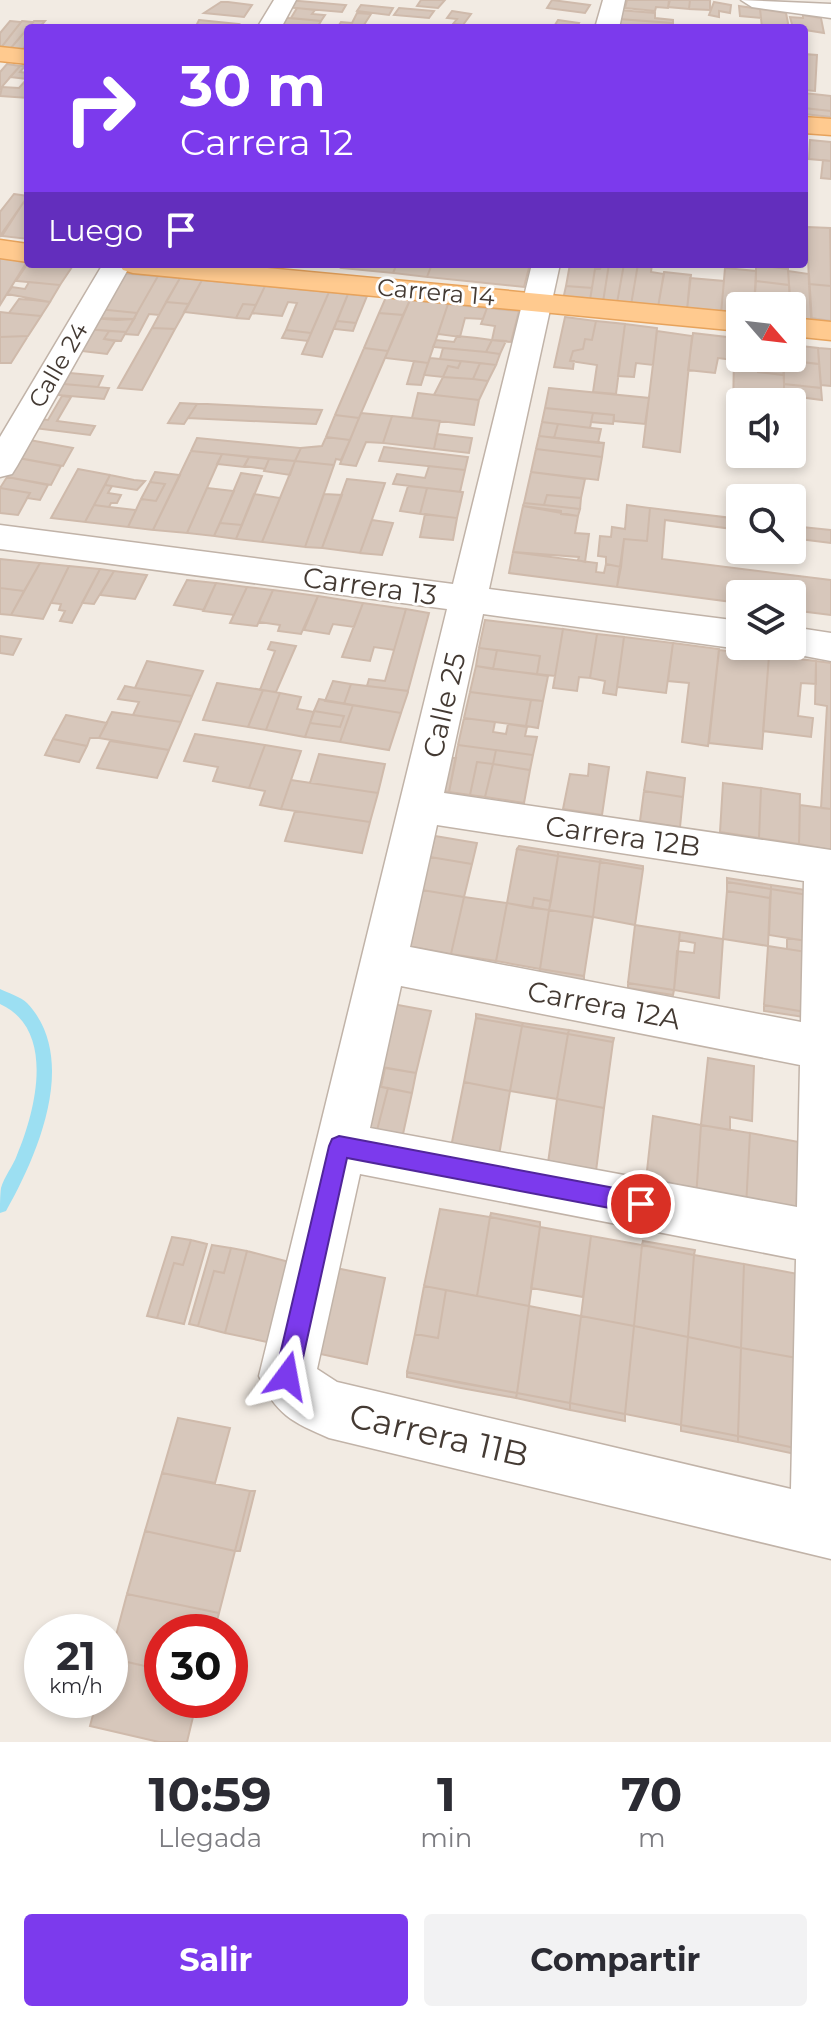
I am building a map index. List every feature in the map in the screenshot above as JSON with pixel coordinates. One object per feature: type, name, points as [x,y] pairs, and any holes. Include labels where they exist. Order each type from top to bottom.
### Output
[{"type":"main road","points":[[0,54],[24,57]]},
{"type":"main road","points":[[808,125],[831,127]]},
{"type":"main road","points":[[0,249],[24,252]]},
{"type":"main road","name":"Carrera 14","points":[[175,268],[726,321]]},
{"type":"main road","points":[[806,328],[831,331]]},
{"type":"street","points":[[271,24],[285,0]]},
{"type":"street","points":[[608,24],[614,0]]},
{"type":"street","points":[[752,0],[821,7]]},
{"type":"street","name":"Calle 24","points":[[0,466],[115,268]]},
{"type":"street","name":"Calle 25","points":[[339,1146],[470,599],[545,268]]},
{"type":"street","name":"Carrera 13","points":[[0,537],[726,633]]},
{"type":"street","points":[[806,643],[831,647]]},
{"type":"street","name":"Carrera 12B","points":[[420,806],[826,866],[824,1048]]},
{"type":"street","name":"Carrera 12A","points":[[383,962],[824,1048]]},
{"type":"street","points":[[824,1048],[828,1102],[826,1528]]},
{"type":"street","points":[[339,1146],[827,1239]]},
{"type":"street","name":"Carrera 11B","points":[[339,1146],[287,1376],[301,1394],[329,1409],[826,1528]]},
{"type":"building","points":[[287,0],[346,5],[342,12],[283,7]]},
{"type":"building","points":[[421,0],[445,0],[438,8],[417,6]]},
{"type":"building","points":[[552,0],[590,5],[585,13],[547,8]]},
{"type":"building","points":[[627,0],[669,0],[668,8],[656,7],[655,11],[625,8]]},
{"type":"building","points":[[670,0],[690,0],[689,9],[668,7]]},
{"type":"building","points":[[690,0],[710,0],[710,10],[689,9]]},
{"type":"building","points":[[221,2],[252,5],[244,17],[204,13]]},
{"type":"building","points":[[714,2],[731,5],[730,13],[719,11],[719,17],[709,15]]},
{"type":"building","points":[[361,5],[393,8],[389,15],[357,11]]},
{"type":"building","points":[[739,6],[760,9],[761,18],[740,16]]},
{"type":"building","points":[[297,8],[315,10],[312,14],[325,15],[321,21],[291,18]]},
{"type":"building","points":[[399,8],[434,11],[429,18],[394,15]]},
{"type":"building","points":[[760,9],[786,13],[788,24],[762,24]]},
{"type":"building","points":[[619,10],[655,13],[655,18],[673,20],[673,23],[618,19]]},
{"type":"building","points":[[452,11],[471,14],[464,24],[453,24],[457,19],[447,18]]},
{"type":"building","points":[[357,13],[371,14],[365,24],[340,24],[352,23]]},
{"type":"building","points":[[803,15],[821,18],[824,33],[808,30],[808,24],[792,24],[790,17],[803,18]]},
{"type":"building","points":[[277,17],[321,21],[319,24],[275,24]]},
{"type":"building","points":[[618,19],[673,23],[673,24],[617,24]]},
{"type":"building","points":[[199,20],[239,24],[197,24]]},
{"type":"building","points":[[558,20],[579,23],[578,24],[556,24]]},
{"type":"building","points":[[10,21],[21,22],[0,49],[0,33]]},
{"type":"building","points":[[22,21],[33,22],[24,24],[24,33],[10,49],[0,49]]},
{"type":"building","points":[[24,33],[22,50],[10,49]]},
{"type":"building","points":[[808,54],[817,55],[815,91],[808,90]]},
{"type":"building","points":[[7,64],[20,66],[0,89],[0,72]]},
{"type":"building","points":[[20,66],[24,66],[20,72],[24,72],[24,79],[10,77]]},
{"type":"building","points":[[24,82],[24,98],[0,96],[2,87],[19,88]]},
{"type":"building","points":[[808,93],[831,96],[831,111],[808,108]]},
{"type":"building","points":[[808,108],[831,111],[831,117],[808,114]]},
{"type":"building","points":[[810,140],[831,142],[831,161],[809,159]]},
{"type":"building","points":[[823,160],[831,161],[831,179],[821,178]]},
{"type":"building","points":[[14,194],[24,195],[24,202],[0,236],[0,212]]},
{"type":"building","points":[[23,203],[24,203],[24,239],[2,236]]},
{"type":"building","points":[[808,227],[830,228],[831,286],[809,284]]},
{"type":"building","points":[[0,258],[24,260],[24,266],[0,305]]},
{"type":"building","points":[[25,268],[71,268],[60,285],[16,281]]},
{"type":"building","points":[[341,268],[395,268],[393,273]]},
{"type":"building","points":[[395,268],[430,268],[427,277],[393,273]]},
{"type":"building","points":[[430,268],[529,268],[524,287],[427,277]]},
{"type":"building","points":[[569,268],[600,268],[595,269],[592,288],[566,286]]},
{"type":"building","points":[[608,268],[603,302],[590,300],[595,269]]},
{"type":"building","points":[[608,268],[623,268],[617,303],[603,302]]},
{"type":"building","points":[[623,268],[637,268],[631,305],[617,303]]},
{"type":"building","points":[[637,268],[652,268],[651,272],[664,274],[658,307],[631,305]]},
{"type":"building","points":[[725,268],[756,271],[755,292],[726,292],[726,315],[721,314]]},
{"type":"building","points":[[756,268],[788,269],[789,285],[756,281]]},
{"type":"building","points":[[788,271],[809,274],[812,323],[806,322],[806,292],[790,292]]},
{"type":"building","points":[[664,272],[691,275],[687,310],[658,307]]},
{"type":"building","points":[[119,273],[158,276],[137,313],[98,309]]},
{"type":"building","points":[[158,276],[180,278],[159,315],[149,314],[138,335],[125,334]]},
{"type":"building","points":[[180,278],[202,280],[189,304],[166,302]]},
{"type":"building","points":[[690,278],[724,281],[721,313],[687,310]]},
{"type":"building","points":[[202,280],[265,286],[256,305],[243,304],[236,318],[184,312]]},
{"type":"building","points":[[756,281],[789,285],[789,292],[755,292]]},
{"type":"building","points":[[29,282],[60,285],[50,302],[7,294],[12,287],[25,289]]},
{"type":"building","points":[[809,284],[831,286],[831,321],[811,318]]},
{"type":"building","points":[[265,286],[329,292],[311,333],[286,330],[297,303],[288,302],[282,316],[252,313]]},
{"type":"building","points":[[566,286],[592,288],[590,300],[568,298],[564,295]]},
{"type":"building","points":[[329,292],[348,294],[322,357],[302,354]]},
{"type":"building","points":[[348,294],[367,296],[356,323],[337,321]]},
{"type":"building","points":[[386,297],[410,300],[403,315],[379,313]]},
{"type":"building","points":[[19,299],[50,302],[41,316],[9,313]]},
{"type":"building","points":[[410,300],[448,304],[428,363],[385,358]]},
{"type":"building","points":[[166,302],[189,304],[175,329],[152,328]]},
{"type":"building","points":[[243,304],[256,305],[249,319],[236,318]]},
{"type":"building","points":[[448,304],[487,308],[483,319],[465,318],[460,337],[438,334]]},
{"type":"building","points":[[487,308],[519,311],[511,342],[492,340],[495,326],[481,324]]},
{"type":"building","points":[[98,309],[137,313],[134,319],[92,318]]},
{"type":"building","points":[[0,312],[41,316],[28,336],[0,337]]},
{"type":"building","points":[[379,313],[403,315],[388,351],[364,348]]},
{"type":"building","points":[[565,317],[596,321],[592,340],[585,339],[583,349],[573,351],[570,361],[574,361],[573,369],[554,367]]},
{"type":"building","points":[[92,318],[134,319],[126,332],[85,329]]},
{"type":"building","points":[[337,321],[356,323],[353,331],[334,329]]},
{"type":"building","points":[[596,321],[625,324],[616,394],[593,392],[597,365],[570,361],[573,351],[583,349],[585,339],[592,340]]},
{"type":"building","points":[[625,324],[657,328],[653,365],[636,363],[634,377],[618,376]]},
{"type":"building","points":[[152,328],[175,329],[142,390],[118,388]]},
{"type":"building","points":[[85,329],[109,331],[104,339],[115,341],[107,354],[73,350]]},
{"type":"building","points":[[286,330],[311,333],[308,341],[282,338]]},
{"type":"building","points":[[109,331],[126,332],[121,341],[104,339]]},
{"type":"building","points":[[657,331],[692,336],[680,452],[643,447]]},
{"type":"building","points":[[693,333],[726,337],[726,359],[718,358],[715,373],[688,370]]},
{"type":"building","points":[[28,336],[11,363],[0,363],[0,337]]},
{"type":"building","points":[[457,336],[492,340],[486,352],[433,347],[436,340],[454,342]]},
{"type":"building","points":[[492,340],[506,341],[500,354],[486,352]]},
{"type":"building","points":[[806,347],[818,348],[819,364],[806,363]]},
{"type":"building","points":[[364,348],[388,351],[359,418],[335,415]]},
{"type":"building","points":[[443,348],[500,354],[496,365],[440,359]]},
{"type":"building","points":[[818,348],[831,349],[831,386],[821,385]]},
{"type":"building","points":[[430,358],[461,361],[458,368],[448,366],[443,377],[424,375]]},
{"type":"building","points":[[414,361],[428,363],[421,385],[407,384]]},
{"type":"building","points":[[461,361],[480,363],[473,379],[443,377],[448,366],[458,368]]},
{"type":"building","points":[[480,363],[496,365],[488,381],[473,379]]},
{"type":"building","points":[[806,363],[819,364],[821,388],[784,384],[784,372],[806,372]]},
{"type":"building","points":[[59,372],[103,376],[98,387],[52,383]]},
{"type":"building","points":[[734,372],[784,375],[784,388],[733,388]]},
{"type":"building","points":[[443,377],[488,381],[479,400],[434,395]]},
{"type":"building","points":[[52,383],[109,388],[104,399],[46,394]]},
{"type":"building","points":[[784,384],[821,388],[822,400],[806,398],[806,388],[784,388]]},
{"type":"building","points":[[549,388],[649,398],[645,424],[614,421],[614,415],[545,408]]},
{"type":"building","points":[[418,393],[479,400],[474,425],[412,418]]},
{"type":"building","points":[[62,396],[71,397],[57,421],[95,426],[90,435],[26,427],[31,418],[48,420]]},
{"type":"building","points":[[180,403],[197,404],[184,424],[168,423]]},
{"type":"building","points":[[197,404],[322,410],[316,424],[188,418]]},
{"type":"building","points":[[545,408],[593,413],[590,428],[542,422]]},
{"type":"building","points":[[361,413],[392,416],[383,443],[366,442],[356,466],[340,464]]},
{"type":"building","points":[[593,413],[614,415],[613,424],[591,422]]},
{"type":"building","points":[[335,415],[359,418],[350,440],[326,437]]},
{"type":"building","points":[[392,416],[440,421],[434,449],[383,443]]},
{"type":"building","points":[[542,422],[558,424],[554,438],[539,436]]},
{"type":"building","points":[[558,424],[601,429],[598,443],[554,438]]},
{"type":"building","points":[[437,434],[472,438],[469,453],[434,449]]},
{"type":"building","points":[[539,436],[604,443],[602,457],[536,449]]},
{"type":"building","points":[[326,437],[350,440],[341,460],[336,459],[334,465],[295,461],[301,448],[322,446]]},
{"type":"building","points":[[197,438],[301,448],[295,461],[191,451]]},
{"type":"building","points":[[24,439],[73,448],[63,466],[13,457]]},
{"type":"building","points":[[384,447],[468,457],[465,470],[379,461]]},
{"type":"building","points":[[536,449],[602,457],[598,480],[531,472]]},
{"type":"building","points":[[191,451],[222,454],[187,533],[153,530]]},
{"type":"building","points":[[222,454],[249,457],[244,467],[217,464]]},
{"type":"building","points":[[249,457],[269,459],[265,469],[244,466]]},
{"type":"building","points":[[18,458],[61,466],[51,485],[7,477]]},
{"type":"building","points":[[269,459],[295,461],[290,475],[264,471]]},
{"type":"building","points":[[295,461],[334,465],[305,547],[262,542]]},
{"type":"building","points":[[429,466],[465,470],[460,492],[393,484],[397,474],[425,478]]},
{"type":"building","points":[[78,469],[110,475],[85,522],[51,518]]},
{"type":"building","points":[[155,472],[180,475],[153,530],[128,527],[141,499],[156,501],[165,484],[150,482]]},
{"type":"building","points":[[531,472],[585,479],[581,498],[547,495],[544,505],[524,503]]},
{"type":"building","points":[[241,473],[262,476],[242,525],[220,523]]},
{"type":"building","points":[[110,475],[145,481],[137,490],[105,485]]},
{"type":"building","points":[[7,477],[48,485],[40,500],[27,498],[30,493],[0,488]]},
{"type":"building","points":[[347,479],[385,483],[360,553],[322,548]]},
{"type":"building","points":[[150,482],[165,484],[156,501],[141,499]]},
{"type":"building","points":[[105,485],[112,486],[108,493],[121,495],[117,503],[111,503],[109,507],[94,505]]},
{"type":"building","points":[[408,486],[427,488],[420,514],[400,511]]},
{"type":"building","points":[[0,488],[30,493],[18,515],[0,513]]},
{"type":"building","points":[[207,488],[234,491],[214,536],[187,533]]},
{"type":"building","points":[[427,488],[463,492],[457,518],[420,514]]},
{"type":"building","points":[[254,494],[280,498],[262,542],[236,539]]},
{"type":"building","points":[[324,494],[342,495],[322,548],[305,547]]},
{"type":"building","points":[[547,495],[581,498],[580,509],[544,505]]},
{"type":"building","points":[[524,503],[580,509],[578,516],[523,506]]},
{"type":"building","points":[[94,505],[136,510],[128,527],[85,522]]},
{"type":"building","points":[[627,505],[650,508],[647,541],[624,539],[621,567],[606,564],[606,557],[598,556],[600,536],[611,537],[612,527],[625,529]]},
{"type":"building","points":[[523,506],[578,516],[575,533],[589,534],[585,562],[578,560],[579,557],[513,552]]},
{"type":"building","points":[[650,508],[726,517],[726,528],[665,520],[662,559],[831,580],[831,615],[806,612],[806,580],[726,580],[726,601],[617,587],[624,539],[647,541]]},
{"type":"building","points":[[425,514],[457,518],[453,540],[420,537]]},
{"type":"building","points":[[372,520],[393,523],[382,555],[360,553]]},
{"type":"building","points":[[220,523],[242,525],[236,539],[214,536]]},
{"type":"building","points":[[806,527],[831,530],[831,543],[806,540]]},
{"type":"building","points":[[513,552],[597,563],[596,572],[604,573],[606,564],[621,567],[617,587],[509,573]]},
{"type":"building","points":[[0,559],[40,563],[24,591],[0,588]]},
{"type":"building","points":[[40,563],[69,566],[43,619],[11,615]]},
{"type":"building","points":[[69,566],[100,569],[72,623],[60,621],[65,611],[59,610],[61,604],[51,603]]},
{"type":"building","points":[[100,569],[114,571],[94,604],[82,603]]},
{"type":"building","points":[[114,571],[147,575],[135,599],[100,595]]},
{"type":"building","points":[[187,580],[216,583],[204,610],[174,605]]},
{"type":"building","points":[[216,583],[247,587],[234,615],[203,611]]},
{"type":"building","points":[[247,587],[273,590],[257,626],[230,623]]},
{"type":"building","points":[[0,588],[24,591],[11,615],[0,614]]},
{"type":"building","points":[[273,590],[318,596],[301,634],[278,631],[280,625],[259,622]]},
{"type":"building","points":[[318,596],[363,603],[354,627],[333,624],[329,634],[304,630]]},
{"type":"building","points":[[363,603],[406,609],[394,650],[374,647],[370,661],[342,657]]},
{"type":"building","points":[[406,609],[429,613],[408,691],[367,686],[369,679],[385,681]]},
{"type":"building","points":[[485,620],[563,629],[555,676],[537,674],[540,656],[479,648]]},
{"type":"building","points":[[563,629],[597,634],[590,678],[579,677],[577,691],[553,688]]},
{"type":"building","points":[[597,634],[624,637],[616,695],[603,693],[605,681],[590,678]]},
{"type":"building","points":[[0,636],[21,639],[13,655],[0,653]]},
{"type":"building","points":[[624,637],[673,643],[666,693],[617,687]]},
{"type":"building","points":[[271,642],[296,646],[276,692],[260,690],[275,651],[268,649]]},
{"type":"building","points":[[673,643],[719,649],[708,746],[682,742],[689,683],[668,681]]},
{"type":"building","points":[[479,648],[497,650],[493,669],[476,666]]},
{"type":"building","points":[[497,650],[540,656],[537,674],[493,669]]},
{"type":"building","points":[[719,650],[726,651],[726,660],[769,660],[762,749],[709,743]]},
{"type":"building","points":[[769,660],[816,661],[816,684],[801,683],[798,716],[813,718],[811,737],[763,731]]},
{"type":"building","points":[[147,661],[203,671],[192,696],[135,688]]},
{"type":"building","points":[[816,661],[831,663],[831,809],[821,808],[827,706],[815,704]]},
{"type":"building","points":[[476,666],[548,676],[543,701],[470,692]]},
{"type":"building","points":[[333,681],[351,684],[344,704],[325,701]]},
{"type":"building","points":[[217,683],[263,690],[248,727],[203,720]]},
{"type":"building","points":[[351,684],[408,691],[401,713],[344,704]]},
{"type":"building","points":[[125,686],[192,696],[181,722],[133,715],[139,702],[118,699]]},
{"type":"building","points":[[263,690],[280,693],[266,730],[248,727]]},
{"type":"building","points":[[470,692],[531,700],[526,726],[464,718]]},
{"type":"building","points":[[280,693],[301,697],[297,709],[314,712],[305,737],[266,730]]},
{"type":"building","points":[[319,699],[353,705],[340,742],[305,737],[310,723],[340,727],[344,716],[314,711]]},
{"type":"building","points":[[531,700],[543,701],[538,728],[526,726]]},
{"type":"building","points":[[353,705],[401,713],[389,750],[340,742]]},
{"type":"building","points":[[314,711],[344,716],[340,727],[310,723]]},
{"type":"building","points":[[112,712],[181,722],[169,750],[99,738]]},
{"type":"building","points":[[66,715],[107,723],[99,738],[90,738],[87,746],[53,739]]},
{"type":"building","points":[[464,718],[495,722],[493,732],[506,734],[508,724],[527,727],[525,736],[537,737],[533,755],[458,745]]},
{"type":"building","points":[[195,734],[265,745],[249,788],[213,781],[218,767],[184,761]]},
{"type":"building","points":[[53,739],[87,746],[79,762],[45,755]]},
{"type":"building","points":[[110,741],[169,750],[157,778],[97,768]]},
{"type":"building","points":[[265,745],[301,751],[281,809],[260,805],[265,791],[249,788]]},
{"type":"building","points":[[458,745],[496,750],[493,764],[477,762],[470,795],[449,792]]},
{"type":"building","points":[[496,750],[533,755],[530,770],[493,764]]},
{"type":"building","points":[[319,754],[385,764],[378,793],[310,783]]},
{"type":"building","points":[[452,758],[456,758],[449,792],[444,791]]},
{"type":"building","points":[[477,762],[493,764],[485,797],[470,795]]},
{"type":"building","points":[[493,764],[530,770],[524,803],[485,797]]},
{"type":"building","points":[[589,764],[609,767],[602,815],[563,809],[570,774],[588,776]]},
{"type":"building","points":[[647,772],[685,778],[683,797],[644,791]]},
{"type":"building","points":[[291,780],[378,793],[370,822],[281,809]]},
{"type":"building","points":[[723,783],[761,788],[759,838],[720,832]]},
{"type":"building","points":[[761,788],[800,794],[799,844],[759,838]]},
{"type":"building","points":[[644,791],[683,797],[680,827],[640,821]]},
{"type":"building","points":[[800,805],[831,809],[831,850],[799,844]]},
{"type":"building","points":[[295,811],[370,822],[362,853],[285,841]]},
{"type":"building","points":[[435,836],[477,843],[472,864],[430,857]]},
{"type":"building","points":[[519,846],[558,852],[558,856],[517,849]]},
{"type":"building","points":[[517,849],[558,856],[551,901],[534,898],[532,908],[507,903]]},
{"type":"building","points":[[558,852],[601,859],[600,862],[558,856]]},
{"type":"building","points":[[558,856],[600,862],[593,917],[549,910]]},
{"type":"building","points":[[430,857],[472,864],[464,897],[422,890]]},
{"type":"building","points":[[601,859],[643,866],[643,869],[600,862]]},
{"type":"building","points":[[600,862],[643,869],[635,925],[593,917]]},
{"type":"building","points":[[727,878],[771,885],[771,889],[727,882]]},
{"type":"building","points":[[727,882],[771,889],[770,898],[727,891]]},
{"type":"building","points":[[771,885],[820,892],[814,896],[771,889]]},
{"type":"building","points":[[771,889],[814,896],[813,942],[769,935]]},
{"type":"building","points":[[422,890],[464,897],[451,954],[408,946]]},
{"type":"building","points":[[727,891],[770,898],[768,946],[723,939]]},
{"type":"building","points":[[464,897],[507,903],[496,961],[451,954]]},
{"type":"building","points":[[534,898],[551,901],[549,910],[532,908]]},
{"type":"building","points":[[507,903],[549,910],[540,969],[496,961]]},
{"type":"building","points":[[549,910],[593,917],[584,976],[540,969]]},
{"type":"building","points":[[635,925],[680,932],[674,990],[628,983]]},
{"type":"building","points":[[680,932],[723,939],[719,998],[674,990],[677,951],[694,953],[695,943],[679,940]]},
{"type":"building","points":[[787,938],[813,942],[813,953],[787,949]]},
{"type":"building","points":[[768,946],[813,953],[811,1013],[764,1005]]},
{"type":"building","points":[[540,969],[584,976],[584,981],[539,973]]},
{"type":"building","points":[[628,983],[674,990],[673,995],[628,988]]},
{"type":"building","points":[[387,1003],[431,1011],[416,1073],[371,1065]]},
{"type":"building","points":[[764,1005],[811,1013],[817,1019],[764,1011]]},
{"type":"building","points":[[476,1014],[523,1023],[522,1026],[476,1018]]},
{"type":"building","points":[[476,1018],[522,1026],[510,1091],[464,1082]]},
{"type":"building","points":[[523,1023],[569,1030],[568,1034],[522,1026]]},
{"type":"building","points":[[522,1026],[568,1034],[557,1099],[510,1091]]},
{"type":"building","points":[[569,1030],[614,1038],[613,1042],[568,1034]]},
{"type":"building","points":[[568,1034],[613,1042],[604,1108],[557,1099]]},
{"type":"building","points":[[708,1058],[754,1066],[752,1121],[730,1117],[730,1130],[701,1125]]},
{"type":"building","points":[[385,1068],[416,1073],[412,1093],[381,1087]]},
{"type":"building","points":[[464,1082],[510,1091],[498,1161],[450,1152]]},
{"type":"building","points":[[366,1084],[388,1088],[375,1138],[353,1135]]},
{"type":"building","points":[[388,1088],[412,1093],[401,1143],[375,1138]]},
{"type":"building","points":[[557,1099],[604,1108],[595,1179],[547,1170]]},
{"type":"building","points":[[653,1116],[701,1125],[696,1198],[645,1189]]},
{"type":"building","points":[[701,1125],[750,1133],[746,1207],[696,1198]]},
{"type":"building","points":[[750,1133],[799,1142],[796,1217],[746,1207]]},
{"type":"building","points":[[440,1209],[490,1217],[477,1296],[424,1286]]},
{"type":"building","points":[[491,1213],[540,1222],[540,1227],[490,1217]]},
{"type":"building","points":[[490,1217],[540,1227],[529,1306],[477,1296]]},
{"type":"building","points":[[540,1227],[591,1236],[583,1297],[531,1288]]},
{"type":"building","points":[[591,1236],[642,1245],[634,1326],[581,1316]]},
{"type":"building","points":[[172,1237],[191,1240],[183,1265],[174,1263],[157,1318],[147,1316]]},
{"type":"building","points":[[191,1240],[207,1244],[184,1324],[157,1318],[174,1263],[183,1265]]},
{"type":"building","points":[[643,1241],[695,1250],[694,1255],[642,1245]]},
{"type":"building","points":[[212,1245],[231,1248],[224,1273],[214,1271],[198,1326],[189,1324]]},
{"type":"building","points":[[642,1245],[694,1255],[688,1337],[634,1326]]},
{"type":"building","points":[[231,1248],[247,1251],[225,1333],[198,1326],[214,1271],[224,1273]]},
{"type":"building","points":[[247,1251],[293,1263],[272,1343],[225,1333]]},
{"type":"building","points":[[694,1255],[744,1264],[741,1348],[688,1337]]},
{"type":"building","points":[[744,1264],[798,1274],[797,1358],[741,1348]]},
{"type":"building","points":[[336,1268],[385,1278],[367,1364],[316,1353]]},
{"type":"building","points":[[424,1286],[446,1290],[438,1338],[415,1334]]},
{"type":"building","points":[[446,1290],[529,1306],[517,1393],[407,1372],[415,1334],[438,1338]]},
{"type":"building","points":[[529,1306],[581,1316],[570,1403],[517,1393]]},
{"type":"building","points":[[581,1316],[634,1326],[625,1414],[570,1403]]},
{"type":"building","points":[[634,1326],[688,1337],[681,1425],[625,1414]]},
{"type":"building","points":[[688,1337],[741,1348],[738,1436],[681,1425]]},
{"type":"building","points":[[741,1348],[797,1358],[795,1448],[738,1436]]},
{"type":"building","points":[[407,1372],[517,1393],[516,1398],[407,1377]]},
{"type":"building","points":[[517,1393],[570,1403],[570,1410],[516,1398]]},
{"type":"building","points":[[570,1403],[625,1414],[625,1421],[570,1410]]},
{"type":"building","points":[[178,1418],[230,1428],[215,1483],[162,1473]]},
{"type":"building","points":[[681,1425],[738,1436],[738,1442],[681,1431]]},
{"type":"building","points":[[738,1436],[795,1448],[800,1455],[738,1442]]},
{"type":"building","points":[[162,1473],[250,1491],[235,1551],[145,1531]]},
{"type":"building","points":[[250,1491],[255,1491],[240,1551],[235,1551]]},
{"type":"building","points":[[145,1531],[235,1551],[219,1613],[127,1594]]},
{"type":"building","points":[[127,1594],[219,1613],[144,1614],[144,1666],[128,1662],[128,1614],[122,1614]]},
{"type":"building","points":[[128,1662],[144,1666],[144,1718],[193,1718],[187,1742],[159,1742],[90,1726],[92,1718],[128,1718]]},
{"type":"waterway","points":[[0,996],[22,1008],[36,1029],[43,1054],[44,1080],[41,1107],[24,1160],[0,1205]]},
{"type":"route","points":[[287,1376],[339,1146],[641,1204]]}]
